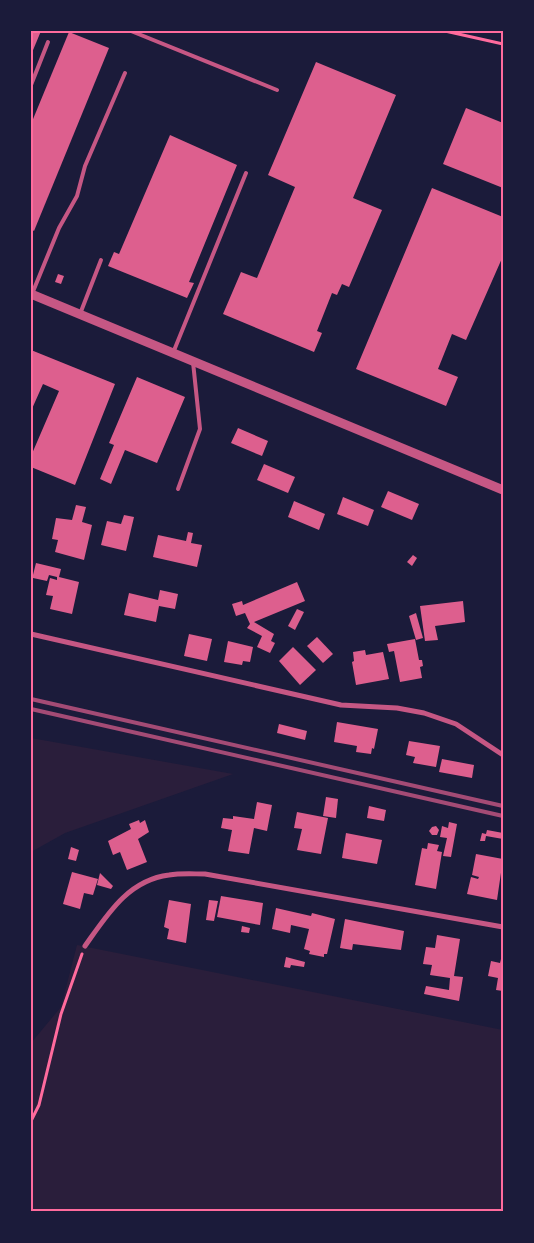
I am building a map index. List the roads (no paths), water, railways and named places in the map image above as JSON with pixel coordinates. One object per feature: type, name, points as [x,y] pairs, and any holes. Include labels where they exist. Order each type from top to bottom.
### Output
[{"type":"street","points":[[32,294],[503,490]]},
{"type":"street","points":[[31,634],[341,705],[398,708],[424,713],[456,724],[503,755]]},
{"type":"street","points":[[85,946],[114,905],[136,886],[168,875],[205,874],[503,927]]},
{"type":"lane","points":[[131,31],[277,90]]},
{"type":"lane","points":[[31,85],[48,42]]},
{"type":"lane","points":[[32,294],[59,228],[78,196],[85,166],[125,73]]},
{"type":"lane","points":[[173,353],[246,173]]},
{"type":"lane","points":[[80,314],[101,260]]},
{"type":"lane","points":[[178,489],[200,429],[194,362]]},
{"type":"railway","points":[[31,699],[503,806]]},
{"type":"railway","points":[[31,709],[503,816]]}]
